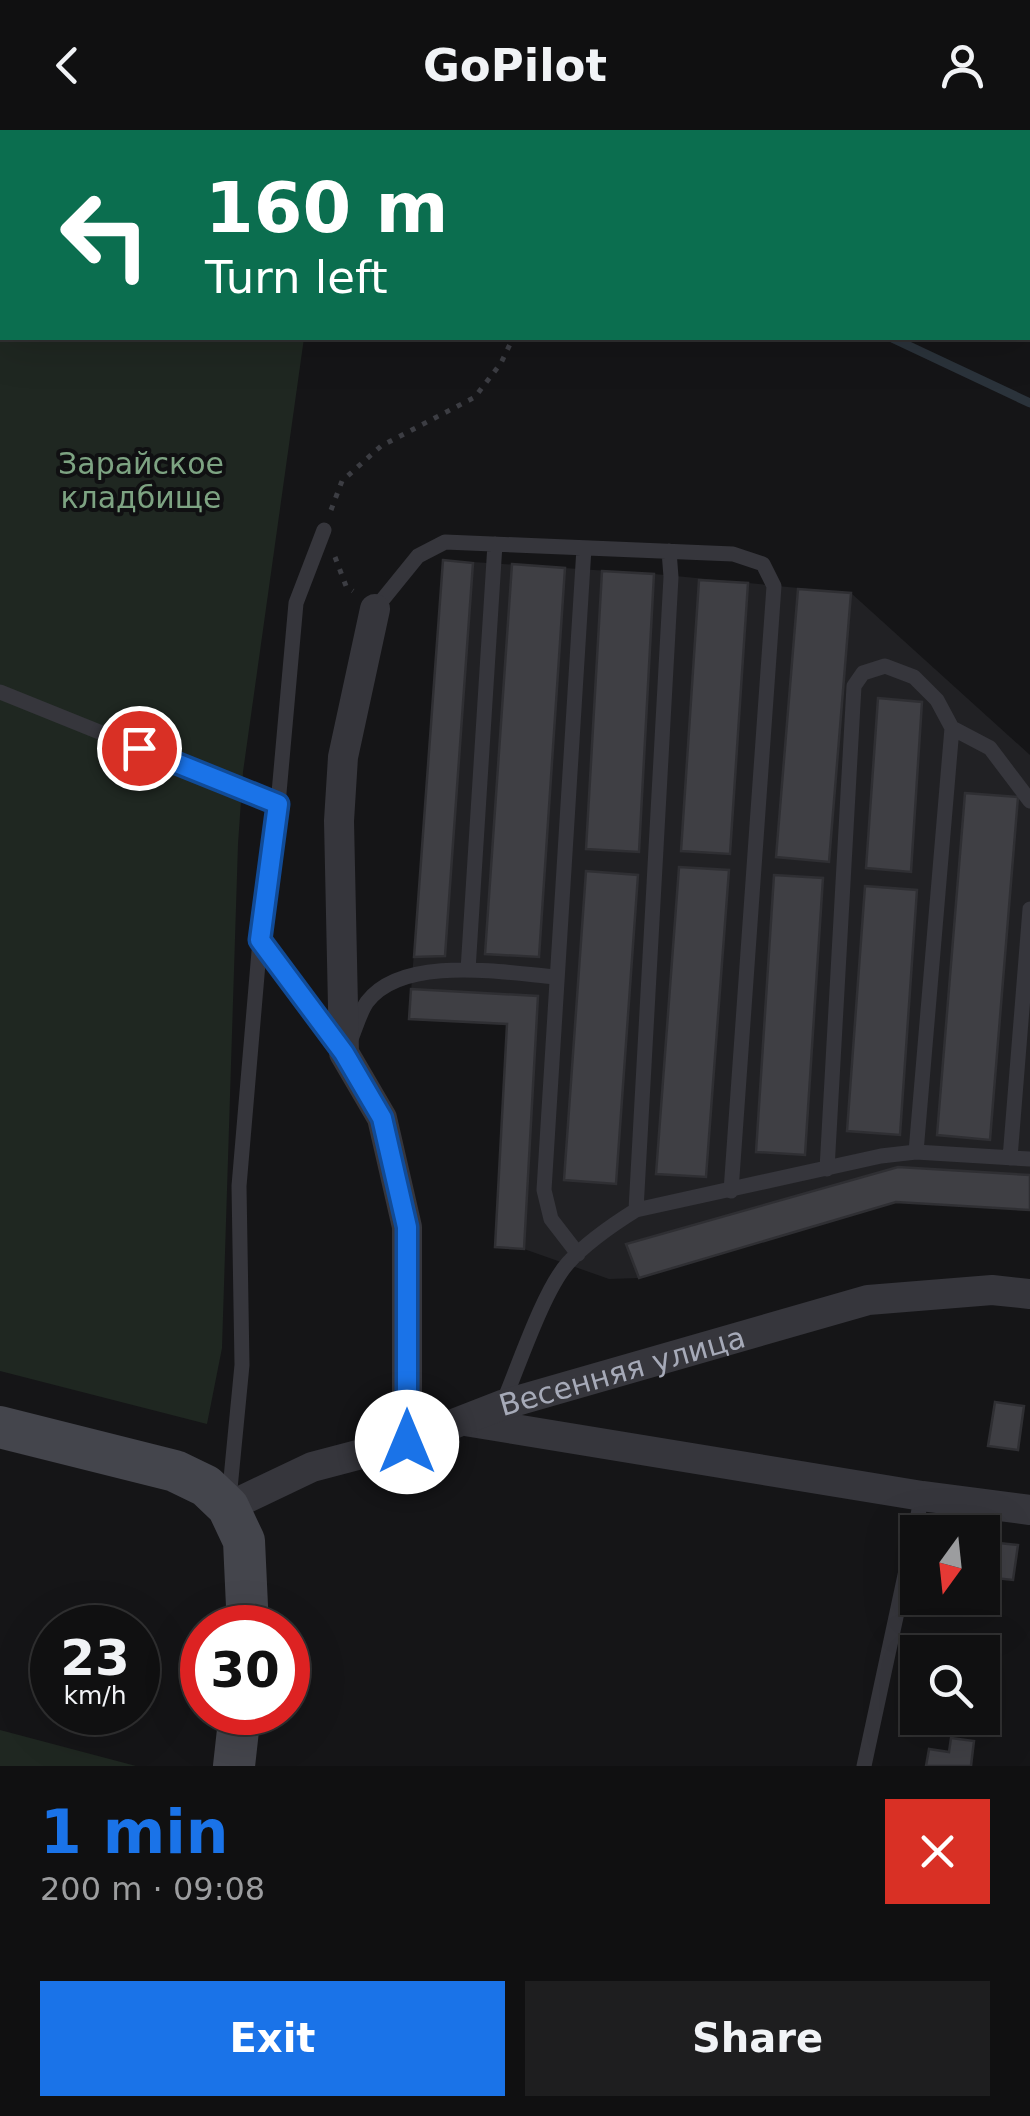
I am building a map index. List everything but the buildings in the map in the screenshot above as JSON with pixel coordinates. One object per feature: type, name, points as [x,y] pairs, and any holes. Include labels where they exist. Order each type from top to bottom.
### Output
[{"type":"street","points":[[375,608],[341,789],[344,1053],[382,1118],[407,1227],[407,1442]]},
{"type":"street","name":"Весенняя улица","points":[[228,1506],[312,1467],[407,1442],[502,1405],[868,1300],[992,1290],[1030,1294]]},
{"type":"street","points":[[462,1421],[1030,1510]]},
{"type":"street","points":[[0,1426],[175,1471],[206,1486],[228,1506],[244,1541],[247,1605]]},
{"type":"street","points":[[234,1766],[237,1735]]},
{"type":"lane","points":[[228,1506],[242,1366],[239,1186],[260,940],[278,804],[296,603],[324,530]]},
{"type":"lane","points":[[375,608],[418,556],[445,542],[732,554],[763,564],[774,586],[731,1191]]},
{"type":"lane","points":[[468,970],[495,544]]},
{"type":"lane","points":[[578,1254],[551,1219],[544,1190],[584,548]]},
{"type":"lane","points":[[636,1210],[671,576],[669,551]]},
{"type":"lane","points":[[827,1168],[854,686],[864,672],[885,666],[914,677],[937,700],[952,728],[916,1152]]},
{"type":"lane","points":[[0,692],[278,804]]},
{"type":"lane","points":[[952,728],[990,748],[1030,801]]},
{"type":"lane","points":[[1010,1158],[1030,909]]},
{"type":"lane","points":[[260,940],[344,1053],[368,1002],[387,985],[412,974],[468,970],[557,977]]},
{"type":"lane","points":[[502,1405],[567,1264],[610,1226],[636,1210],[881,1156],[916,1152],[1030,1159]]},
{"type":"lane","points":[[864,1766],[922,1496]]},
{"type":"path","points":[[375,608],[346,586],[324,530],[342,481],[381,446],[475,397],[513,340]]},
{"type":"shaded area","points":[[443,560],[654,574],[851,593],[1030,755],[1030,1210],[896,1202],[639,1278],[609,1279],[524,1249],[495,1247],[507,1025],[409,1019]]},
{"type":"green space","name":"Зарайское кладбище","points":[[0,340],[304,340],[243,772],[222,1348],[207,1424],[0,1371]]},
{"type":"green space","points":[[0,1730],[136,1766],[0,1766]]},
{"type":"waterway","points":[[896,340],[1030,403]]},
{"type":"route","points":[[139,748],[278,804],[260,940],[344,1053],[382,1118],[407,1227],[407,1442]]}]
